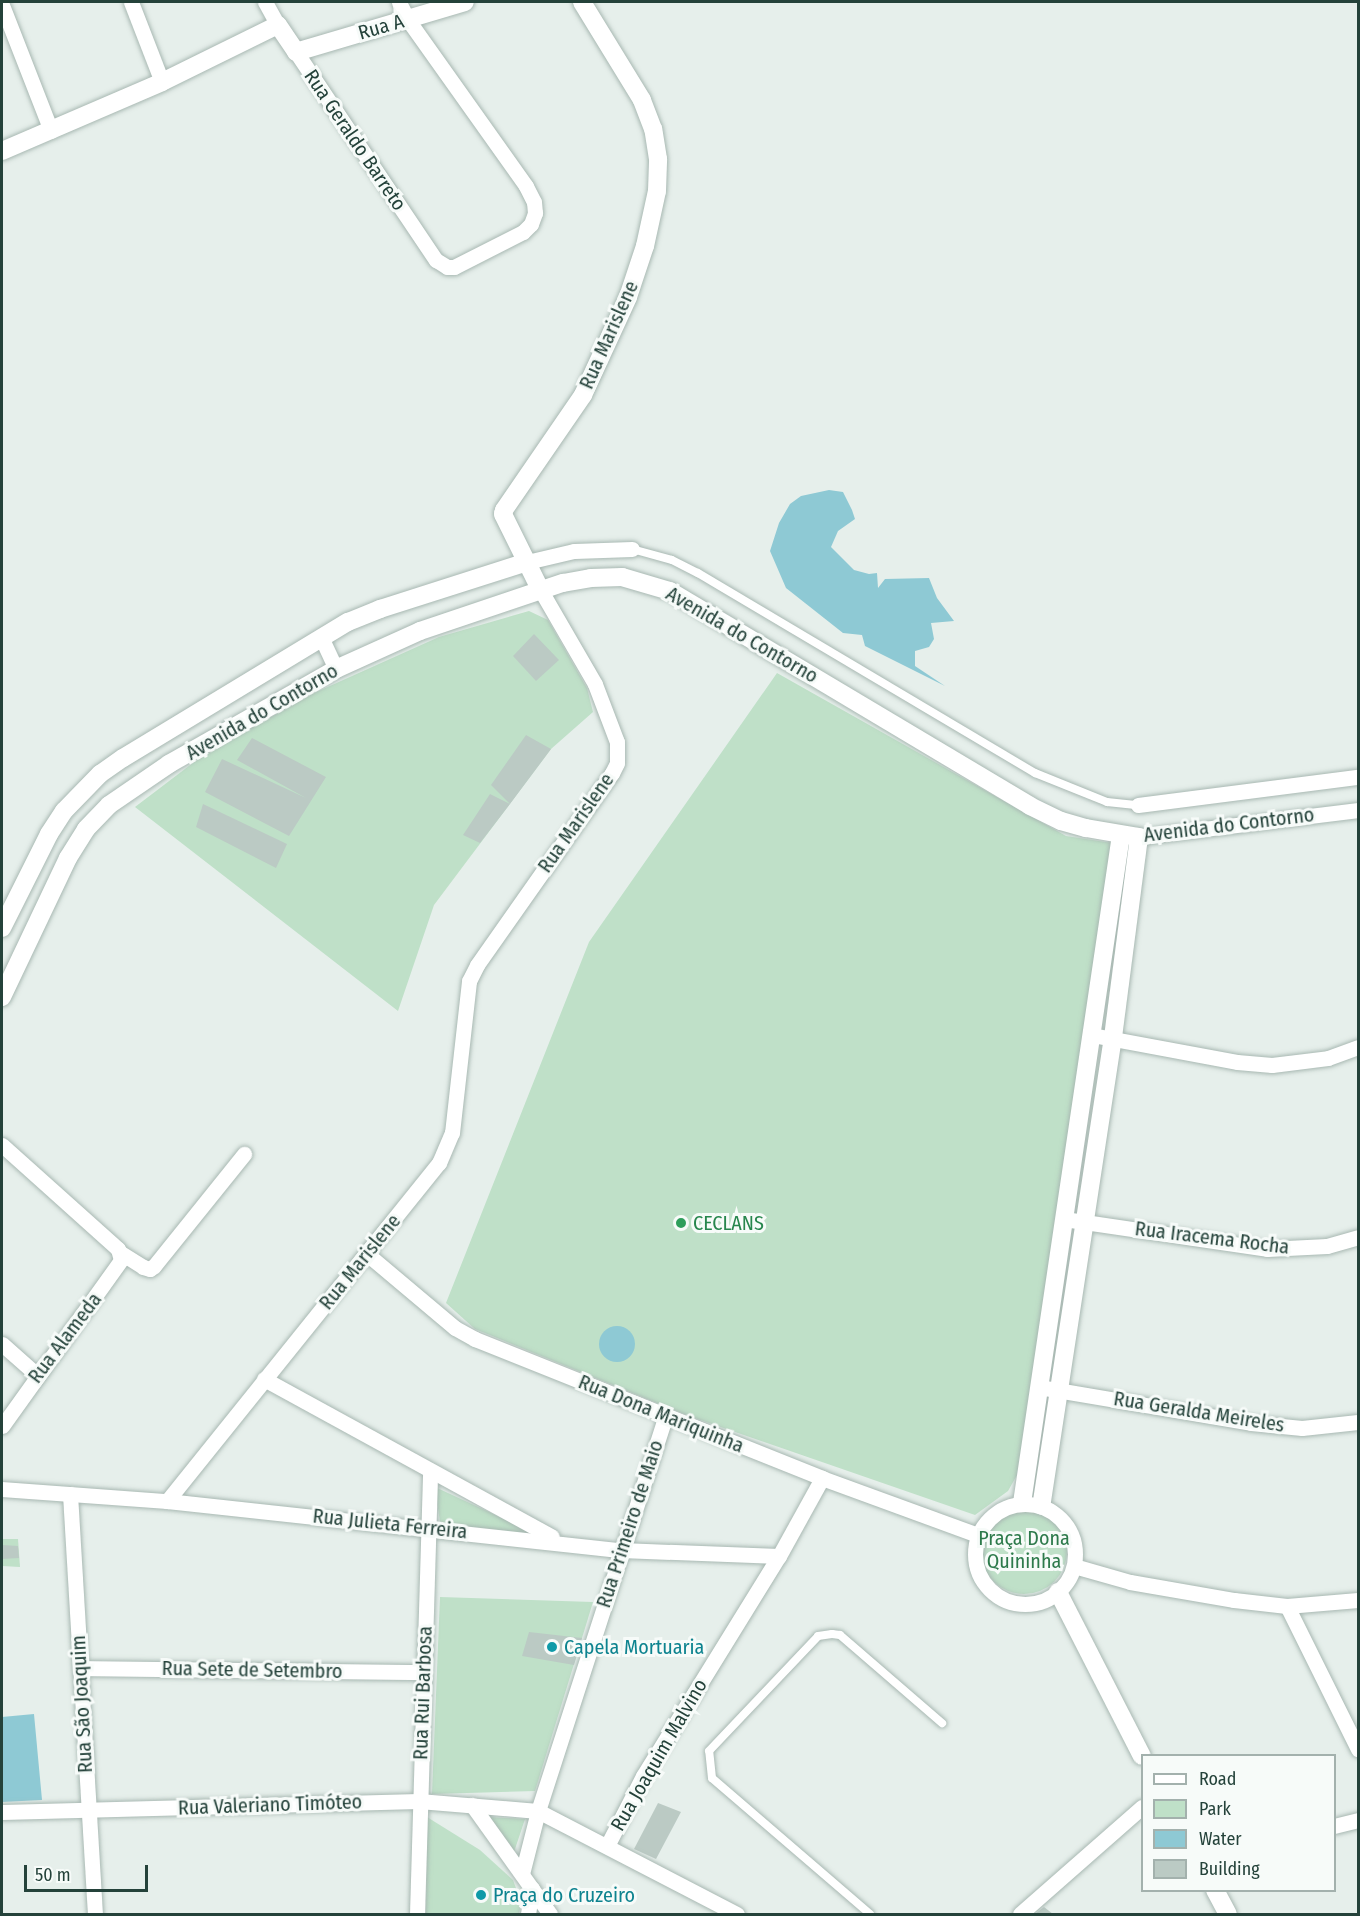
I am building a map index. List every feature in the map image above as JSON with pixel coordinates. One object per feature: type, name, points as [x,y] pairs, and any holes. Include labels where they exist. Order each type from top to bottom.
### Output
[{"type":"street","points":[[131,2],[162,82]]},
{"type":"street","name":"Rua Geraldo Barreto","points":[[265,2],[278,26],[436,260],[447,267],[454,267],[523,232],[531,224],[535,213],[534,202],[408,20]]},
{"type":"street","points":[[399,2],[408,20]]},
{"type":"street","name":"Rua A","points":[[296,52],[465,2]]},
{"type":"street","name":"Rua Marislene","points":[[167,1501],[440,1163],[452,1133],[466,993],[477,965],[617,763],[617,742],[595,684],[541,591],[503,514],[583,395],[627,297],[645,246],[657,190],[658,159],[654,129],[642,100],[582,2]]},
{"type":"street","points":[[2,5],[51,131]]},
{"type":"street","points":[[2,151],[162,82],[278,26]]},
{"type":"street","points":[[2,928],[64,811],[94,780],[123,758],[321,637],[380,609],[527,562],[574,551],[632,549]]},
{"type":"street","name":"Avenida do Contorno","points":[[2,997],[68,858],[86,829],[109,805],[169,764],[336,669],[420,631],[541,591],[591,578],[622,577],[646,582],[670,591],[1030,806],[1061,821],[1130,836],[1359,810]]},
{"type":"street","points":[[321,637],[336,669]]},
{"type":"street","points":[[1138,805],[1359,777]]},
{"type":"street","points":[[1022,1503],[1092,1035],[1130,836]]},
{"type":"street","points":[[1041,1505],[1113,1037],[1130,836]]},
{"type":"street","points":[[1092,1035],[1113,1037],[1237,1062],[1272,1065],[1319,1060],[1359,1047]]},
{"type":"street","points":[[2,1145],[119,1251],[150,1269],[244,1154]]},
{"type":"street","name":"Rua Iracema Rocha","points":[[1064,1219],[1267,1249],[1327,1246],[1359,1237]]},
{"type":"street","name":"Rua Alameda","points":[[2,1426],[36,1374],[118,1267],[119,1251]]},
{"type":"street","name":"Rua Dona Mariquinha","points":[[367,1254],[464,1333],[665,1417],[978,1535]]},
{"type":"street","points":[[2,1344],[36,1374]]},
{"type":"street","points":[[264,1379],[430,1472],[560,1541]]},
{"type":"street","name":"Rua Geralda Meireles","points":[[1039,1387],[1251,1424],[1302,1428],[1359,1422]]},
{"type":"street","name":"Rua Primeiro de Maio","points":[[522,1874],[538,1811],[665,1417]]},
{"type":"street","name":"Rua Rui Barbosa","points":[[417,1914],[430,1472]]},
{"type":"street","name":"Rua Joaquim Malvino","points":[[607,1846],[666,1737],[779,1556],[822,1478]]},
{"type":"street","name":"Rua Julieta Ferreira","points":[[2,1489],[167,1501],[560,1541],[621,1550],[779,1556]]},
{"type":"street","name":"Rua São Joaquim","points":[[70,1494],[95,1914]]},
{"type":"street","points":[[1022,1503],[1041,1505],[1065,1523],[1073,1536],[1076,1551],[1074,1566],[1068,1581],[1058,1592],[1043,1601],[1027,1604],[1010,1602],[995,1595],[983,1583],[976,1568],[974,1551],[978,1535],[995,1512],[1022,1503]]},
{"type":"street","points":[[1074,1566],[1167,1589],[1287,1606],[1359,1600]]},
{"type":"street","points":[[1058,1592],[1142,1754]]},
{"type":"street","points":[[1287,1606],[1359,1749]]},
{"type":"street","name":"Rua Sete de Setembro","points":[[81,1668],[423,1672]]},
{"type":"street","name":"Rua Valeriano Timóteo","points":[[2,1812],[419,1802],[538,1811]]},
{"type":"street","points":[[472,1805],[550,1914]]},
{"type":"street","points":[[1020,1914],[1141,1809]]},
{"type":"street","points":[[538,1811],[737,1914]]},
{"type":"street","points":[[1336,1826],[1359,1820]]},
{"type":"street","points":[[528,1914],[532,1888]]},
{"type":"street","points":[[1216,1892],[1228,1914]]},
{"type":"lane","points":[[632,549],[672,560],[698,573],[1035,773],[1107,802],[1138,805]]},
{"type":"lane","points":[[870,1914],[712,1778],[709,1751],[818,1636],[832,1634],[840,1635],[942,1723]]},
{"type":"green space","points":[[529,611],[548,620],[587,688],[593,712],[551,749],[434,905],[398,1011],[135,807],[202,756],[312,694],[439,637]]},
{"type":"green space","points":[[777,673],[1066,836],[1119,844],[1022,1466],[1008,1491],[975,1515],[689,1416],[475,1329],[446,1303],[589,942]]},
{"type":"green space","points":[[435,1487],[528,1530],[523,1537],[440,1522]]},
{"type":"green space","name":"Praça Dona Quininha","points":[[1024,1508],[1048,1515],[1060,1527],[1067,1551],[1060,1575],[1048,1587],[1024,1594],[1000,1587],[988,1575],[981,1551],[988,1527],[1000,1515]]},
{"type":"green space","points":[[2,1539],[18,1539],[20,1567],[2,1566]]},
{"type":"green space","points":[[440,1597],[593,1602],[535,1791],[432,1794]]},
{"type":"green space","points":[[427,1817],[480,1850],[513,1880],[521,1902],[519,1914],[426,1914]]},
{"type":"green space","points":[[488,1817],[525,1819],[514,1852]]},
{"type":"water","points":[[829,490],[843,492],[855,519],[838,531],[831,547],[854,570],[869,574],[877,573],[878,588],[885,579],[929,578],[937,598],[954,621],[931,623],[934,639],[929,647],[915,651],[915,666],[945,686],[865,646],[862,635],[843,633],[786,588],[770,551],[779,523],[790,504],[801,496]]},
{"type":"water","points":[[617,1326],[630,1331],[635,1344],[630,1357],[617,1362],[604,1357],[599,1344],[604,1331]]},
{"type":"water","points":[[34,1714],[42,1800],[2,1802],[2,1717]]},
{"type":"building","points":[[534,634],[559,660],[536,681],[513,656]]},
{"type":"building","points":[[526,735],[551,749],[510,804],[491,785]]},
{"type":"building","points":[[252,738],[326,777],[289,836],[205,792],[222,759],[306,798],[237,760]]},
{"type":"building","points":[[490,794],[510,804],[480,843],[463,835]]},
{"type":"building","points":[[203,804],[287,844],[276,868],[196,827]]},
{"type":"building","points":[[2,1545],[18,1546],[19,1558],[2,1559]]},
{"type":"building","name":"Capela Mortuaria","points":[[529,1632],[582,1638],[574,1665],[522,1656]]},
{"type":"building","points":[[658,1803],[681,1812],[656,1859],[634,1849]]},
{"type":"building","points":[[1044,1907],[1053,1914],[1035,1914]]},
{"type":"place","name":"CECLANS","points":[[681,1223]]},
{"type":"place","name":"Capela Mortuaria","points":[[552,1647]]},
{"type":"place","name":"Praça do Cruzeiro","points":[[481,1895]]}]
